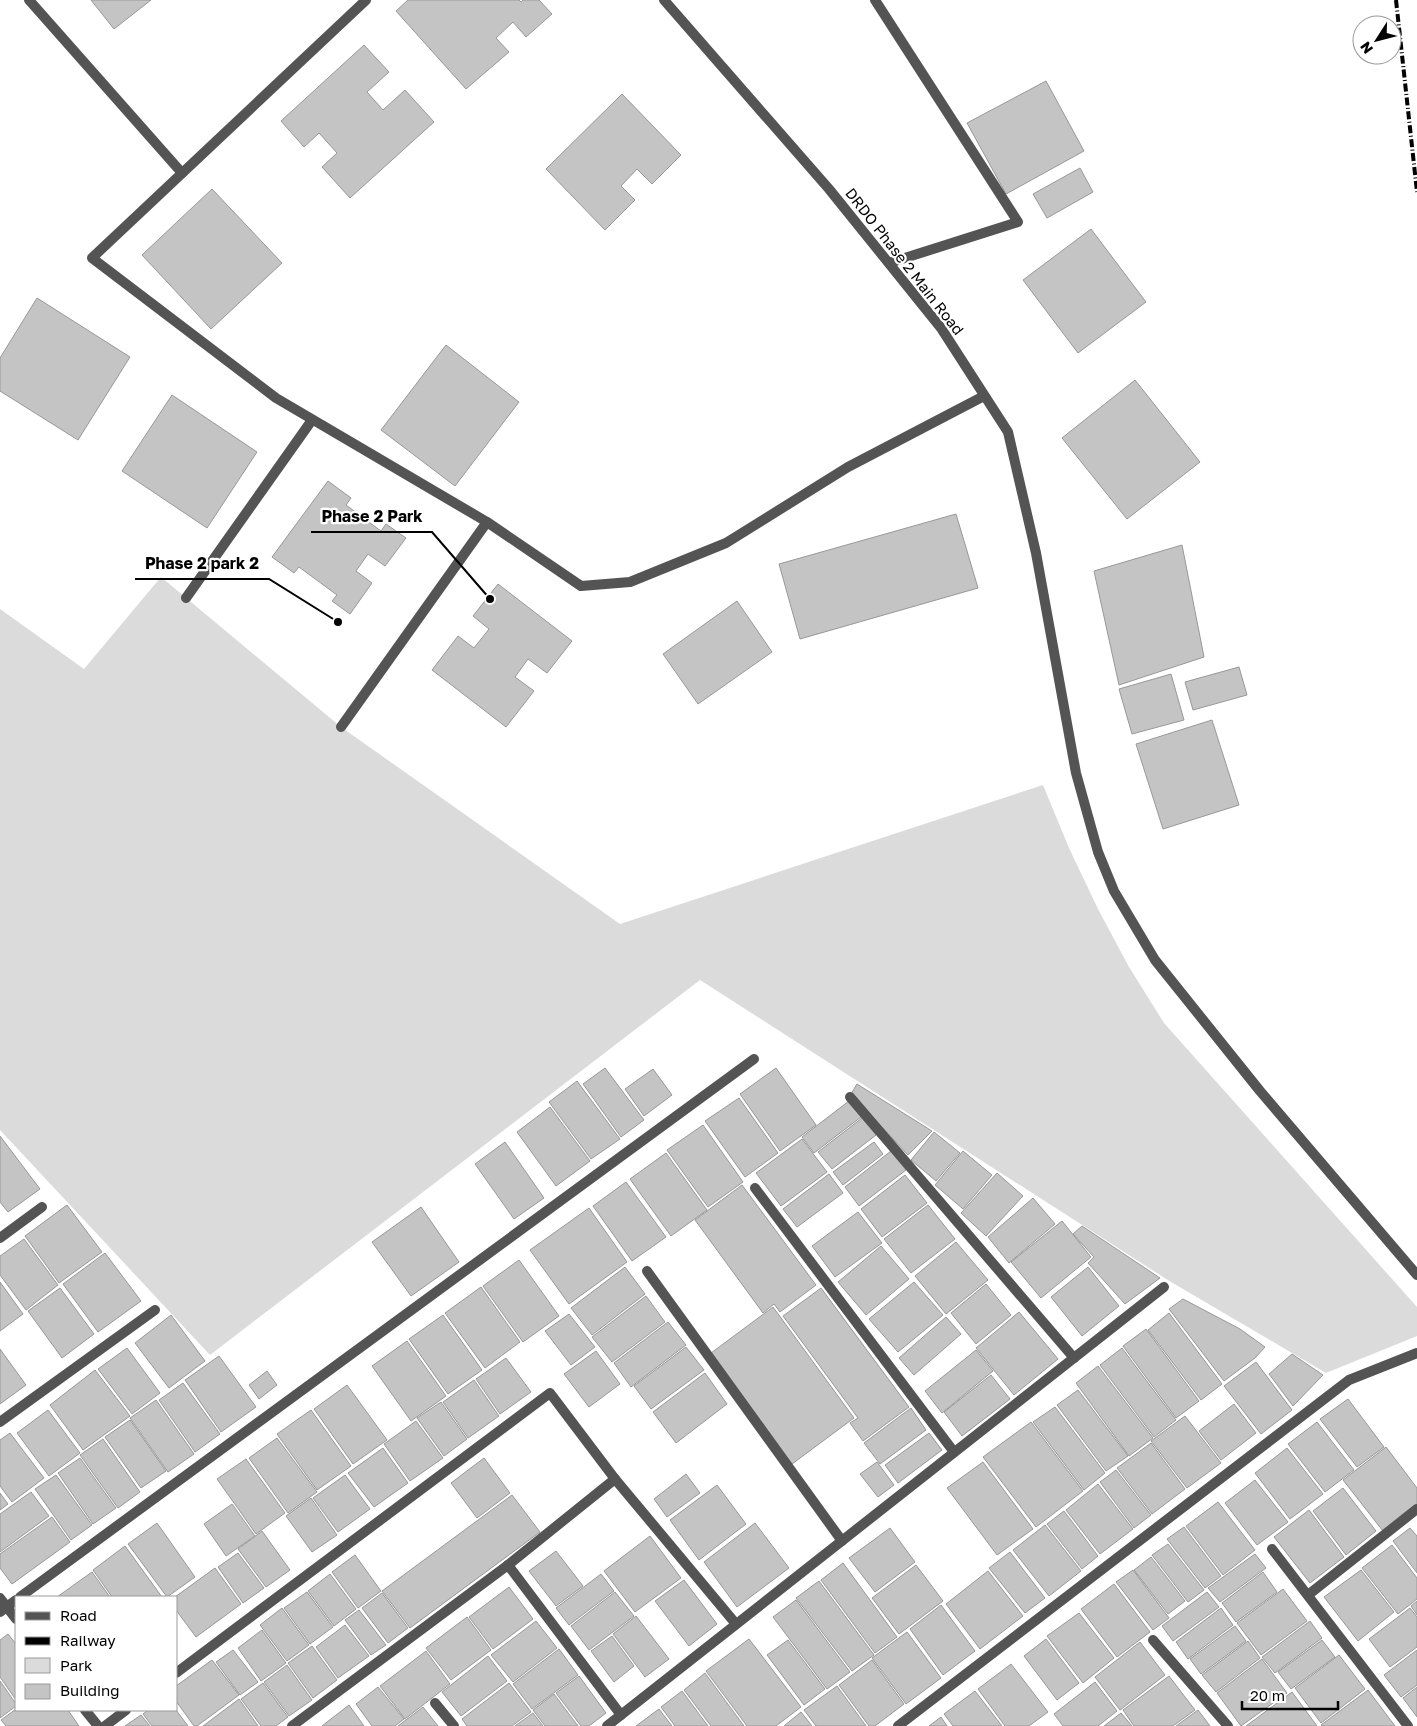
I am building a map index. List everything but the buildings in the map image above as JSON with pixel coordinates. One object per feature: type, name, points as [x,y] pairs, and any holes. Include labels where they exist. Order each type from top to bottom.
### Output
[{"type":"street","points":[[29,0],[182,173]]},
{"type":"street","points":[[366,0],[92,258],[276,398],[487,522],[581,586],[630,582],[726,543],[848,467],[984,396]]},
{"type":"street","name":"DRDO Phase 2 Main Road","points":[[664,0],[829,189],[941,328],[1008,432],[1036,553],[1085,813],[1114,891],[1155,960],[1260,1092],[1417,1275]]},
{"type":"street","points":[[875,0],[1018,222],[889,263]]},
{"type":"street","points":[[186,598],[312,420]]},
{"type":"street","points":[[341,727],[487,522]]},
{"type":"street","points":[[21,1596],[754,1059]]},
{"type":"street","points":[[850,1097],[1074,1358]]},
{"type":"street","points":[[755,1188],[954,1452]]},
{"type":"street","points":[[0,1238],[42,1207]]},
{"type":"street","points":[[647,1271],[842,1541]]},
{"type":"street","points":[[607,1726],[1164,1287]]},
{"type":"street","points":[[0,1422],[155,1310]]},
{"type":"street","points":[[898,1726],[1349,1380],[1417,1352]]},
{"type":"street","points":[[178,1672],[550,1393],[615,1479],[736,1624]]},
{"type":"street","points":[[292,1726],[508,1565],[615,1479]]},
{"type":"street","points":[[1308,1596],[1417,1509]]},
{"type":"street","points":[[1272,1548],[1408,1726]]},
{"type":"street","points":[[508,1565],[621,1715]]},
{"type":"street","points":[[0,1598],[3,1609],[15,1618]]},
{"type":"street","points":[[3,1609],[15,1601]]},
{"type":"street","points":[[1153,1640],[1228,1726]]},
{"type":"street","points":[[435,1703],[454,1726]]},
{"type":"street","points":[[86,1711],[98,1726]]},
{"type":"street","points":[[105,1726],[125,1711]]},
{"type":"green space","points":[[161,577],[341,727],[620,924],[1043,785],[1069,848],[1098,909],[1129,967],[1164,1023],[1417,1307],[1417,1336],[1326,1373],[1171,1282],[700,980],[210,1355],[0,1130],[0,609],[84,669]]},
{"type":"railway","points":[[1396,0],[1417,192]]},
{"type":"place","name":"Phase 2 Park","points":[[490,599]]},
{"type":"place","name":"Phase 2 park 2","points":[[338,622]]}]
